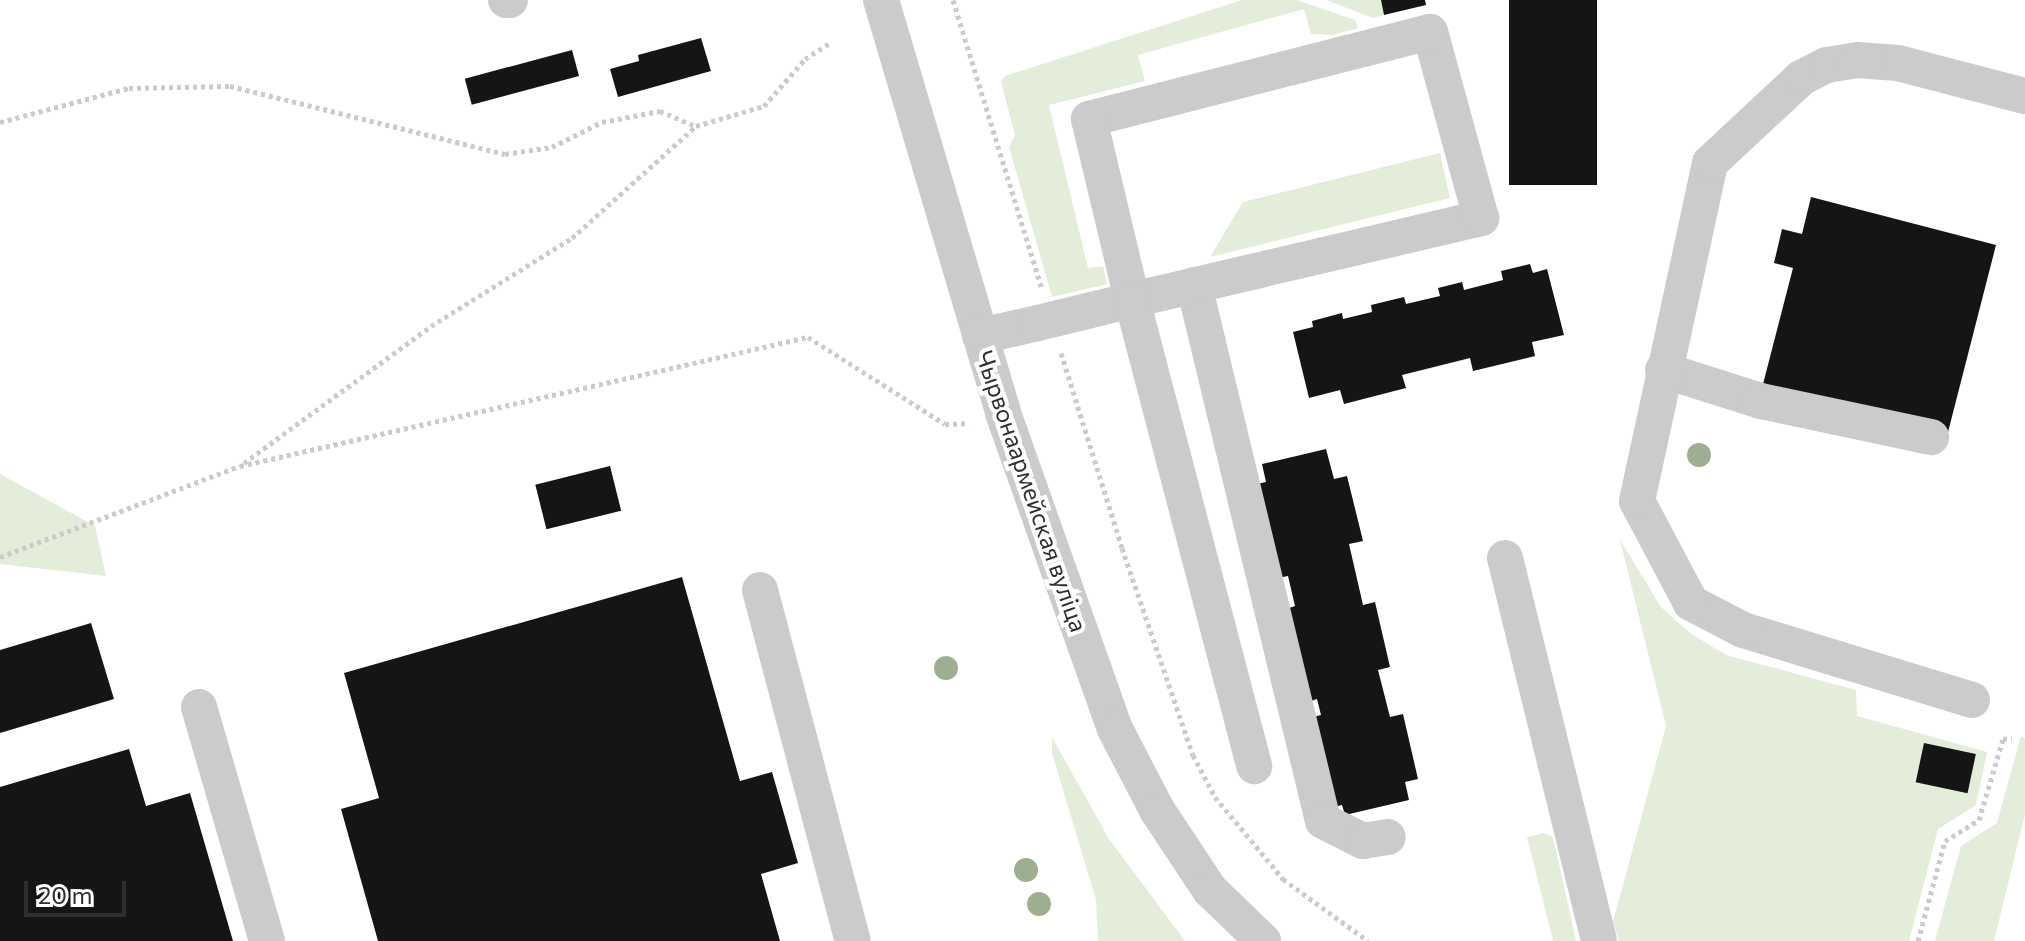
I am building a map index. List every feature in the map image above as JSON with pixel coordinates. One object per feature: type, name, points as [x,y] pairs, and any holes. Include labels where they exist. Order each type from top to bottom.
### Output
[{"type":"street","name":"Чырвонаармейская вуліца","points":[[881,0],[980,336],[1068,604],[1115,729],[1157,810],[1210,890],[1263,941]]},
{"type":"street","points":[[980,336],[1051,320],[1132,300],[1194,285],[1481,218],[1430,32],[1089,119],[1132,300],[1254,766]]},
{"type":"street","points":[[1972,700],[1743,630],[1691,603],[1637,501],[1710,163],[1801,78],[1827,65],[1857,60],[1898,63],[2025,96]]},
{"type":"street","points":[[1194,285],[1323,821],[1363,841],[1388,837]]},
{"type":"street","points":[[1663,370],[1761,401],[1931,437]]},
{"type":"street","points":[[1505,558],[1599,941]]},
{"type":"street","points":[[760,590],[853,941]]},
{"type":"street","points":[[199,707],[267,941]]},
{"type":"path","points":[[953,0],[1122,548],[1193,755],[1215,797],[1283,879],[1368,941]]},
{"type":"path","points":[[240,466],[431,326],[572,238],[696,126],[764,106],[805,59],[830,43]]},
{"type":"path","points":[[0,122],[129,88],[230,86],[505,154],[552,147],[602,122],[660,111],[696,126]]},
{"type":"path","points":[[0,557],[240,466],[808,337],[945,424],[969,423]]},
{"type":"path","points":[[1918,941],[1945,841],[1979,820],[2003,739],[2012,738]]},
{"type":"green space","points":[[1242,0],[1297,0],[1355,20],[1358,28],[1332,35],[1311,34],[1304,9],[1138,55],[1145,81],[1049,105],[1088,268],[1103,266],[1107,284],[1052,297],[1009,147],[1015,135],[1001,82],[1005,76]]},
{"type":"green space","points":[[1326,0],[1381,0],[1384,15],[1373,18]]},
{"type":"green space","points":[[1440,153],[1450,198],[1210,257],[1243,202]]},
{"type":"green space","points":[[0,474],[95,526],[106,576],[0,564]]},
{"type":"green space","points":[[1620,540],[1661,607],[1690,633],[1726,655],[1856,690],[1857,716],[1987,752],[1976,805],[1938,829],[1909,941],[1619,941],[1613,922],[1666,726]]},
{"type":"green space","points":[[2021,736],[2025,739],[2025,814],[1994,941],[1935,941],[1961,846],[1997,823]]},
{"type":"green space","points":[[1052,737],[1109,839],[1185,941],[1098,941],[1096,900],[1052,753]]},
{"type":"green space","points":[[1544,833],[1553,837],[1576,941],[1553,941],[1527,837]]},
{"type":"building","points":[[1381,0],[1425,0],[1426,5],[1384,15]]},
{"type":"building","points":[[1509,0],[1597,0],[1597,185],[1509,185]]},
{"type":"building","points":[[701,38],[711,71],[618,97],[610,69],[639,61],[638,55]]},
{"type":"building","points":[[572,50],[579,76],[472,105],[465,79]]},
{"type":"building","points":[[1811,197],[1996,245],[1947,436],[1762,388],[1793,268],[1774,263],[1782,229],[1802,234]]},
{"type":"building","points":[[1530,264],[1533,273],[1547,269],[1564,335],[1532,342],[1535,356],[1473,371],[1470,358],[1402,375],[1406,388],[1344,404],[1340,390],[1309,398],[1293,332],[1313,327],[1312,321],[1342,313],[1343,319],[1372,312],[1371,305],[1404,297],[1406,304],[1440,296],[1438,288],[1462,282],[1464,290],[1503,280],[1501,271]]},
{"type":"building","points":[[1326,449],[1334,479],[1347,476],[1363,541],[1349,544],[1363,605],[1375,602],[1390,667],[1378,670],[1390,717],[1403,714],[1418,779],[1405,782],[1409,800],[1345,815],[1342,805],[1334,807],[1313,717],[1321,715],[1317,699],[1308,702],[1286,609],[1295,606],[1288,576],[1278,578],[1257,484],[1266,482],[1262,464]]},
{"type":"building","points":[[610,466],[621,511],[546,529],[535,485]]},
{"type":"building","points":[[682,577],[740,781],[772,772],[798,863],[761,874],[780,941],[378,941],[341,809],[379,798],[344,673]]},
{"type":"building","points":[[91,623],[114,699],[0,733],[0,650]]},
{"type":"building","points":[[1924,743],[1976,754],[1968,793],[1916,782]]},
{"type":"building","points":[[129,749],[146,806],[190,793],[233,941],[0,941],[0,787]]}]
